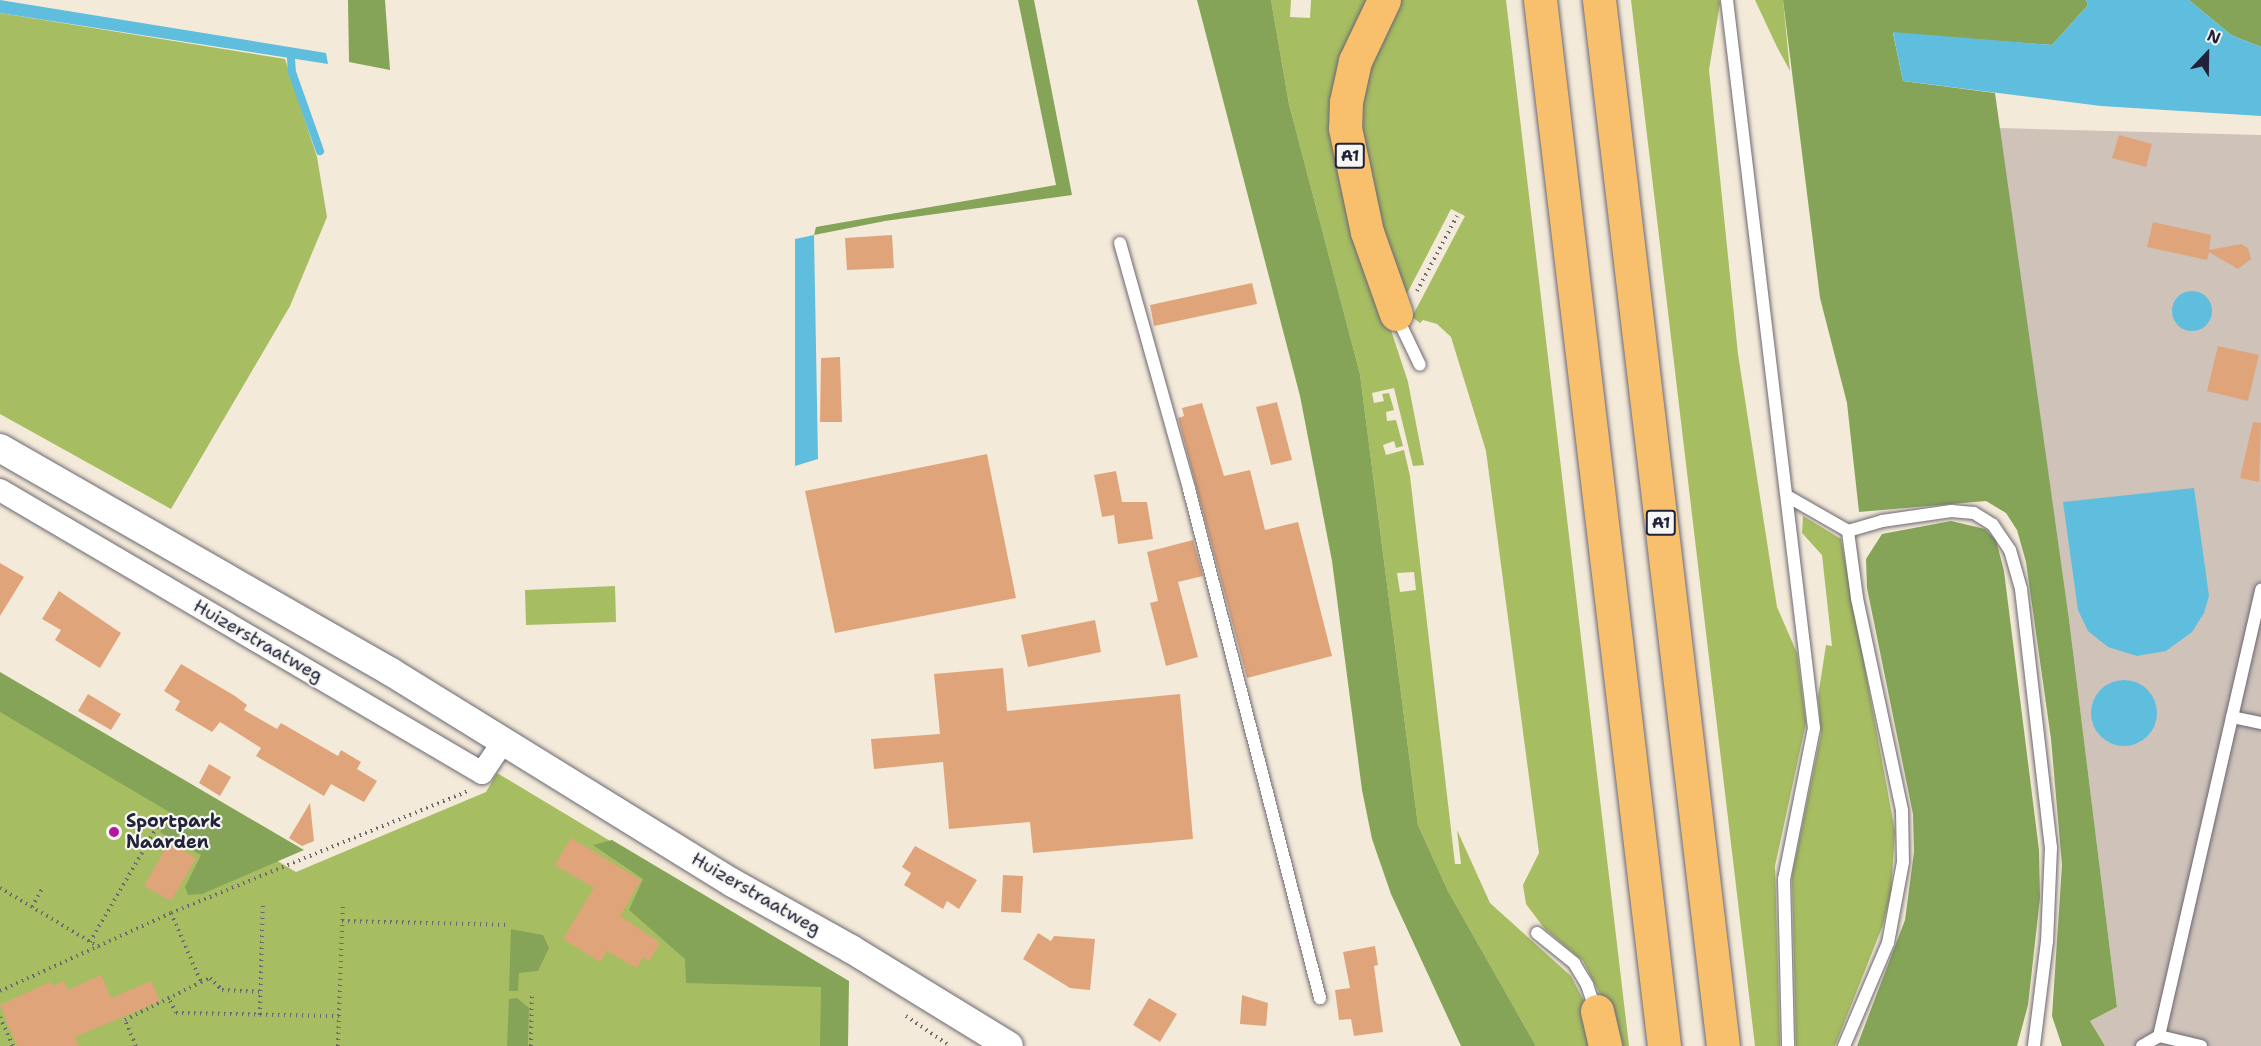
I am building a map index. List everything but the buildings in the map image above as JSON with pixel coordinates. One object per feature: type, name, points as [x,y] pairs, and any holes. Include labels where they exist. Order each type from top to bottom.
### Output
[{"type":"highway","name":"A1","points":[[1384,0],[1355,61],[1346,102],[1345,128],[1364,221],[1398,319]]},
{"type":"highway","points":[[1540,0],[1664,1046]]},
{"type":"highway","name":"A1","points":[[1599,0],[1723,1046]]},
{"type":"highway","points":[[1597,1011],[1605,1046]]},
{"type":"street","name":"Huizerstraatweg","points":[[0,448],[391,672],[733,883],[851,948],[1009,1046]]},
{"type":"street","name":"Huizerstraatweg","points":[[0,490],[483,773]]},
{"type":"street","points":[[483,773],[503,742]]},
{"type":"lane","points":[[1727,0],[1814,728],[1784,879],[1788,1046]]},
{"type":"lane","points":[[1120,243],[1189,489],[1320,998]]},
{"type":"lane","name":"A1","points":[[1398,319],[1420,365]]},
{"type":"lane","points":[[1787,496],[1848,531],[1889,520],[1964,511],[1984,517],[1993,525],[2015,563],[2051,847],[2047,941],[2034,1046]]},
{"type":"lane","points":[[1844,1046],[1888,943],[1904,862],[1902,810],[1857,597],[1848,531]]},
{"type":"lane","points":[[2159,1036],[2261,590]]},
{"type":"lane","points":[[2232,717],[2261,723]]},
{"type":"lane","points":[[1537,933],[1574,963],[1587,985],[1597,1011]]},
{"type":"lane","points":[[2142,1046],[2159,1036],[2201,1046]]},
{"type":"path","points":[[1398,319],[1457,216]]},
{"type":"path","points":[[0,992],[171,913],[471,789],[483,773]]},
{"type":"path","points":[[90,942],[165,815]]},
{"type":"path","points":[[0,888],[99,947]]},
{"type":"path","points":[[32,907],[42,889]]},
{"type":"path","points":[[260,1015],[263,902]]},
{"type":"path","points":[[338,1046],[343,905]]},
{"type":"path","points":[[171,913],[201,982]]},
{"type":"path","points":[[342,921],[509,925]]},
{"type":"path","points":[[136,1046],[125,1020],[170,1001],[173,994],[210,978],[222,990],[260,992]]},
{"type":"path","points":[[531,1046],[532,994]]},
{"type":"path","points":[[170,1001],[176,1013],[339,1016]]},
{"type":"path","points":[[0,1017],[13,1046]]},
{"type":"shaded area","points":[[1999,128],[2261,135],[2261,1046],[2105,1046],[2090,1021],[2117,1007],[2069,619]]},
{"type":"green space","points":[[348,0],[385,0],[390,70],[349,62]]},
{"type":"green space","points":[[1018,0],[1034,0],[1072,195],[885,221],[814,235],[816,227],[1056,185]]},
{"type":"green space","points":[[1197,0],[1271,0],[1289,104],[1360,374],[1418,825],[1448,891],[1536,1046],[1461,1046],[1391,894],[1372,839],[1362,790],[1332,561],[1300,396]]},
{"type":"green space","points":[[1271,0],[1291,0],[1290,17],[1310,18],[1311,0],[1373,0],[1346,55],[1389,324],[1408,382],[1424,465],[1413,466],[1394,388],[1372,393],[1374,403],[1384,401],[1382,394],[1389,393],[1394,410],[1386,412],[1387,421],[1396,420],[1403,446],[1396,448],[1394,441],[1383,445],[1386,455],[1404,450],[1410,476],[1455,864],[1461,864],[1457,830],[1490,903],[1571,976],[1583,999],[1597,1046],[1536,1046],[1448,891],[1418,825],[1360,374],[1289,104]],"holes":[[[1414,572],[1416,590],[1400,592],[1397,573]]]},
{"type":"green space","points":[[1395,0],[1506,0],[1629,1046],[1614,1046],[1601,996],[1583,961],[1544,928],[1526,904],[1523,885],[1539,853],[1486,451],[1451,337],[1437,324],[1423,320],[1420,323],[1412,317],[1465,216],[1451,209],[1401,305],[1388,271],[1354,106]]},
{"type":"green space","points":[[1631,0],[1719,0],[1720,3],[1709,70],[1738,354],[1777,607],[1797,653],[1806,723],[1775,866],[1780,1046],[1755,1046]]},
{"type":"green space","points":[[1755,0],[1783,0],[1790,71],[1777,47]]},
{"type":"green space","points":[[1783,0],[2086,0],[2088,5],[2052,45],[1893,33],[1903,81],[1995,93],[2069,619],[2117,1007],[2090,1021],[2105,1046],[2062,1046],[2052,1016],[2062,865],[2051,739],[2026,562],[2017,530],[2006,513],[1986,501],[1859,512],[1847,403],[1820,298]]},
{"type":"green space","points":[[2189,0],[2261,0],[2261,47],[2231,35]]},
{"type":"green space","points":[[0,13],[285,59],[317,157],[327,217],[290,306],[171,509],[0,414]]},
{"type":"green space","points":[[1803,516],[1841,539],[1895,831],[1891,892],[1883,925],[1835,1046],[1796,1046],[1792,876],[1821,734],[1818,697],[1826,645],[1832,646],[1822,555],[1802,533]]},
{"type":"green space","points":[[1951,521],[1985,529],[1996,540],[2004,571],[2039,850],[2040,898],[2028,1005],[2017,1046],[1857,1046],[1905,920],[1914,852],[1913,814],[1867,588],[1866,559],[1882,534]]},
{"type":"green space","points":[[615,586],[616,622],[526,625],[525,590]]},
{"type":"green space","points":[[0,672],[304,850],[202,894],[188,895],[185,887],[201,855],[160,832],[171,813],[0,712]]},
{"type":"green space","name":"Sportpark Naarden","points":[[0,695],[296,872],[486,792],[497,773],[843,981],[842,1046],[0,1046]]},
{"type":"green space","points":[[612,840],[849,981],[848,1046],[820,1046],[821,987],[686,983],[685,959],[629,910],[643,879],[593,845]]},
{"type":"green space","points":[[511,929],[543,935],[549,948],[538,971],[519,973],[518,991],[509,991]]},
{"type":"green space","points":[[517,998],[529,1008],[528,1046],[507,1046],[509,999]]},
{"type":"water","points":[[0,0],[326,53],[328,64],[0,13]]},
{"type":"water","points":[[2086,0],[2189,0],[2231,35],[2261,47],[2261,116],[2101,106],[1903,81],[1893,32],[2052,45],[2088,5]]},
{"type":"water","points":[[814,235],[818,459],[795,466],[795,239]]},
{"type":"water","points":[[2192,291],[2200,292],[2206,297],[2211,303],[2211,319],[2206,325],[2200,330],[2192,331],[2184,330],[2178,325],[2173,319],[2172,311],[2173,303],[2178,297],[2184,292]]},
{"type":"water","points":[[2194,488],[2209,596],[2204,613],[2192,632],[2166,651],[2137,656],[2108,647],[2088,631],[2078,610],[2063,502]]},
{"type":"water","points":[[2124,680],[2137,683],[2147,690],[2154,700],[2157,713],[2154,726],[2147,736],[2137,743],[2124,746],[2111,743],[2101,736],[2094,726],[2091,713],[2094,700],[2101,690],[2111,683]]},
{"type":"waterway","points":[[291,59],[292,72],[320,151]]},
{"type":"place","name":"Sportpark Naarden","points":[[114,832]]}]
